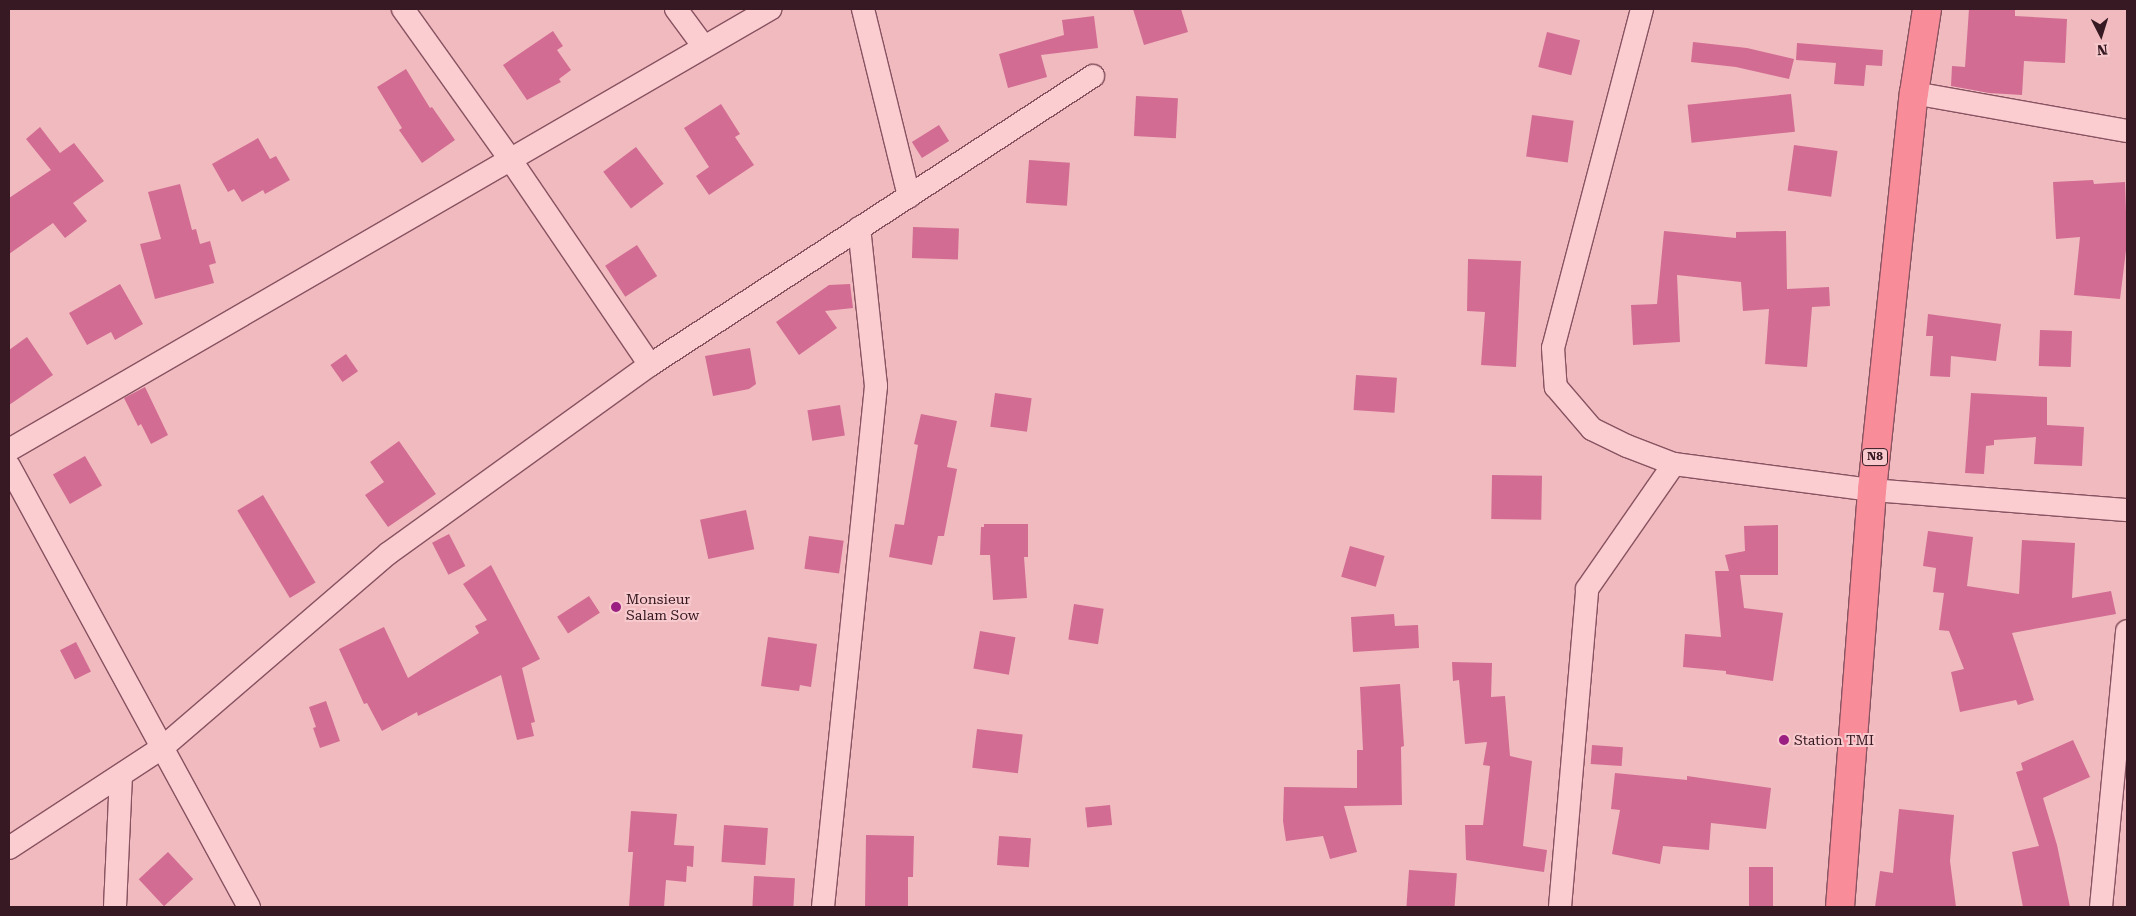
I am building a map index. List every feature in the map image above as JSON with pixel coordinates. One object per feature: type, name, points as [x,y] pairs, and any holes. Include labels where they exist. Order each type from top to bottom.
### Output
[{"type":"main road","name":"N8","points":[[1840,907],[1872,490],[1914,93],[1927,9]]},
{"type":"street","points":[[403,9],[510,159],[650,365]]},
{"type":"street","points":[[676,9],[704,47]]},
{"type":"street","points":[[9,450],[770,9]]},
{"type":"street","points":[[863,9],[909,196]]},
{"type":"street","points":[[1642,9],[1553,348],[1556,387],[1592,429],[1627,446],[1674,464],[1872,490],[2127,510]]},
{"type":"street","points":[[9,848],[162,748],[389,553],[650,365],[1093,76]]},
{"type":"street","points":[[1914,93],[2127,131]]},
{"type":"street","points":[[823,907],[876,386],[859,228]]},
{"type":"street","points":[[1560,907],[1587,589],[1674,464]]},
{"type":"street","points":[[9,466],[249,907]]},
{"type":"street","points":[[2101,907],[2127,631]]},
{"type":"street","points":[[115,907],[121,775]]},
{"type":"building","points":[[1133,9],[1181,9],[1188,32],[1144,45]]},
{"type":"building","points":[[1969,9],[2015,9],[2015,16],[2067,19],[2065,63],[2024,61],[2022,95],[1989,93],[1951,86],[1952,66],[1965,67]]},
{"type":"building","points":[[1094,16],[1098,48],[1041,55],[1047,77],[1008,88],[999,54],[1064,35],[1062,20]]},
{"type":"building","points":[[553,31],[563,46],[557,50],[571,70],[559,79],[561,82],[527,100],[503,65]]},
{"type":"building","points":[[1547,32],[1580,40],[1571,75],[1538,67]]},
{"type":"building","points":[[1693,42],[1747,48],[1794,59],[1789,79],[1736,67],[1691,62]]},
{"type":"building","points":[[1797,43],[1883,50],[1882,66],[1866,65],[1864,86],[1834,84],[1836,63],[1796,60]]},
{"type":"building","points":[[406,69],[430,108],[432,107],[455,140],[422,163],[399,130],[402,128],[377,87]]},
{"type":"building","points":[[1791,94],[1795,132],[1692,143],[1688,105]]},
{"type":"building","points":[[1136,96],[1178,98],[1176,138],[1134,136]]},
{"type":"building","points":[[721,104],[740,134],[735,137],[754,165],[709,195],[696,176],[709,167],[684,128]]},
{"type":"building","points":[[1532,115],[1574,121],[1568,162],[1526,157]]},
{"type":"building","points":[[939,125],[949,141],[922,158],[912,142]]},
{"type":"building","points":[[40,127],[60,153],[74,143],[104,181],[73,203],[87,221],[65,238],[53,223],[9,254],[9,198],[51,170],[26,139]]},
{"type":"building","points":[[258,138],[270,159],[276,156],[290,180],[265,194],[263,190],[242,202],[234,189],[228,192],[212,164]]},
{"type":"building","points":[[1794,145],[1838,151],[1831,197],[1788,191]]},
{"type":"building","points":[[636,147],[664,184],[631,208],[603,172]]},
{"type":"building","points":[[1029,160],[1070,163],[1067,206],[1026,203]]},
{"type":"building","points":[[2093,180],[2094,184],[2125,182],[2127,242],[2120,299],[2074,295],[2080,237],[2056,239],[2053,182]]},
{"type":"building","points":[[180,184],[192,230],[196,229],[200,244],[210,241],[216,263],[209,265],[214,283],[155,299],[140,244],[161,239],[148,192]]},
{"type":"building","points":[[913,227],[959,229],[958,260],[912,258]]},
{"type":"building","points":[[1664,231],[1736,238],[1736,232],[1786,231],[1787,289],[1829,287],[1830,306],[1812,307],[1807,367],[1765,364],[1769,309],[1743,311],[1741,282],[1677,275],[1680,342],[1633,345],[1631,305],[1657,304]]},
{"type":"building","points":[[637,245],[657,276],[625,297],[605,266]]},
{"type":"building","points":[[1468,259],[1521,261],[1516,367],[1481,365],[1485,312],[1467,311]]},
{"type":"building","points":[[120,284],[143,324],[115,340],[111,332],[87,345],[69,313]]},
{"type":"building","points":[[850,284],[853,308],[825,311],[837,328],[799,355],[776,322],[829,285]]},
{"type":"building","points":[[1928,314],[2001,324],[1996,361],[1951,356],[1950,377],[1930,376],[1933,336],[1926,336]]},
{"type":"building","points":[[2040,330],[2072,331],[2071,367],[2039,366]]},
{"type":"building","points":[[27,337],[53,375],[9,405],[9,350]]},
{"type":"building","points":[[750,348],[756,384],[749,389],[713,396],[705,356]]},
{"type":"building","points":[[346,354],[358,371],[342,382],[330,365]]},
{"type":"building","points":[[1356,375],[1397,378],[1394,413],[1354,410]]},
{"type":"building","points":[[145,387],[168,435],[151,444],[141,424],[138,426],[124,398]]},
{"type":"building","points":[[995,393],[1032,398],[1027,432],[990,427]]},
{"type":"building","points":[[1971,393],[2047,397],[2047,425],[2084,427],[2082,466],[2034,464],[2036,437],[1994,440],[1994,445],[1986,446],[1984,474],[1965,473]]},
{"type":"building","points":[[840,405],[845,436],[812,441],[807,410]]},
{"type":"building","points":[[921,414],[957,421],[947,467],[957,469],[944,536],[938,536],[932,565],[889,557],[895,524],[904,525],[918,445],[914,444]]},
{"type":"building","points":[[399,441],[436,494],[388,527],[365,495],[384,482],[370,462]]},
{"type":"building","points":[[85,456],[102,485],[70,504],[53,474]]},
{"type":"building","points":[[1492,475],[1542,476],[1541,520],[1491,519]]},
{"type":"building","points":[[263,495],[316,582],[290,598],[237,510]]},
{"type":"building","points":[[746,510],[754,549],[708,559],[700,520]]},
{"type":"building","points":[[984,524],[1028,524],[1028,557],[1024,557],[1027,598],[993,600],[990,555],[980,555],[981,527],[984,527]]},
{"type":"building","points":[[1778,525],[1778,575],[1740,575],[1744,608],[1783,613],[1773,681],[1726,674],[1726,671],[1683,667],[1685,634],[1721,637],[1715,571],[1729,571],[1725,555],[1745,551],[1744,526]]},
{"type":"building","points":[[1928,531],[1973,537],[1967,586],[2019,594],[2022,540],[2075,543],[2072,598],[2111,591],[2116,614],[2012,633],[2034,700],[2018,705],[2016,700],[1960,712],[1951,672],[1964,669],[1949,631],[1939,630],[1944,593],[1933,592],[1936,568],[1923,566]]},
{"type":"building","points":[[449,534],[465,566],[448,575],[432,543]]},
{"type":"building","points":[[809,536],[844,541],[839,574],[804,569]]},
{"type":"building","points":[[1350,546],[1385,556],[1376,587],[1341,577]]},
{"type":"building","points":[[491,565],[540,659],[522,668],[535,722],[531,723],[534,736],[517,740],[501,675],[418,716],[417,712],[382,731],[367,703],[364,704],[339,649],[384,627],[408,678],[479,633],[475,626],[487,620],[463,584]]},
{"type":"building","points":[[589,596],[600,613],[568,633],[557,617]]},
{"type":"building","points":[[1074,604],[1104,609],[1098,644],[1068,640]]},
{"type":"building","points":[[1394,614],[1395,626],[1418,625],[1419,648],[1353,652],[1351,617]]},
{"type":"building","points":[[980,631],[1015,637],[1009,675],[973,668]]},
{"type":"building","points":[[768,637],[817,644],[811,687],[800,685],[799,691],[761,686]]},
{"type":"building","points":[[76,642],[91,671],[75,680],[60,650]]},
{"type":"building","points":[[1452,662],[1492,663],[1491,697],[1505,696],[1510,756],[1532,761],[1523,846],[1547,850],[1544,872],[1466,860],[1465,825],[1483,825],[1490,766],[1483,765],[1487,742],[1465,744],[1459,680],[1453,681]]},
{"type":"building","points":[[1400,684],[1404,746],[1401,747],[1402,805],[1344,806],[1357,852],[1330,859],[1323,836],[1286,841],[1283,821],[1284,787],[1357,788],[1357,750],[1363,750],[1360,687]]},
{"type":"building","points":[[326,701],[340,741],[320,748],[313,728],[316,727],[309,707]]},
{"type":"building","points":[[977,729],[1023,735],[1018,773],[972,768]]},
{"type":"building","points":[[2073,740],[2090,777],[2043,798],[2057,845],[2070,907],[2023,907],[2012,852],[2039,846],[2016,772],[2023,770],[2021,763]]},
{"type":"building","points":[[1592,745],[1623,747],[1622,766],[1591,764]]},
{"type":"building","points":[[1615,773],[1687,780],[1687,776],[1771,788],[1766,829],[1711,823],[1709,850],[1663,846],[1660,864],[1612,854],[1620,810],[1611,809]]},
{"type":"building","points":[[1110,805],[1112,825],[1087,828],[1085,808]]},
{"type":"building","points":[[1899,809],[1954,815],[1950,861],[1956,907],[1875,907],[1880,871],[1893,873]]},
{"type":"building","points":[[631,811],[677,814],[674,845],[694,846],[693,867],[687,866],[686,882],[666,880],[664,907],[629,907],[633,852],[628,852]]},
{"type":"building","points":[[724,825],[768,828],[765,865],[721,862]]},
{"type":"building","points":[[866,835],[914,836],[913,877],[908,877],[908,907],[865,907]]},
{"type":"building","points":[[999,836],[1031,838],[1029,867],[997,865]]},
{"type":"building","points":[[168,852],[193,879],[164,906],[139,879]]},
{"type":"building","points":[[1749,867],[1773,867],[1773,907],[1749,907]]},
{"type":"building","points":[[1409,870],[1457,873],[1455,907],[1406,907]]},
{"type":"building","points":[[754,876],[795,878],[793,907],[752,907]]},
{"type":"place","name":"Monsieur Salam Sow","points":[[616,607]]},
{"type":"place","name":"Station TMI","points":[[1784,740]]}]
